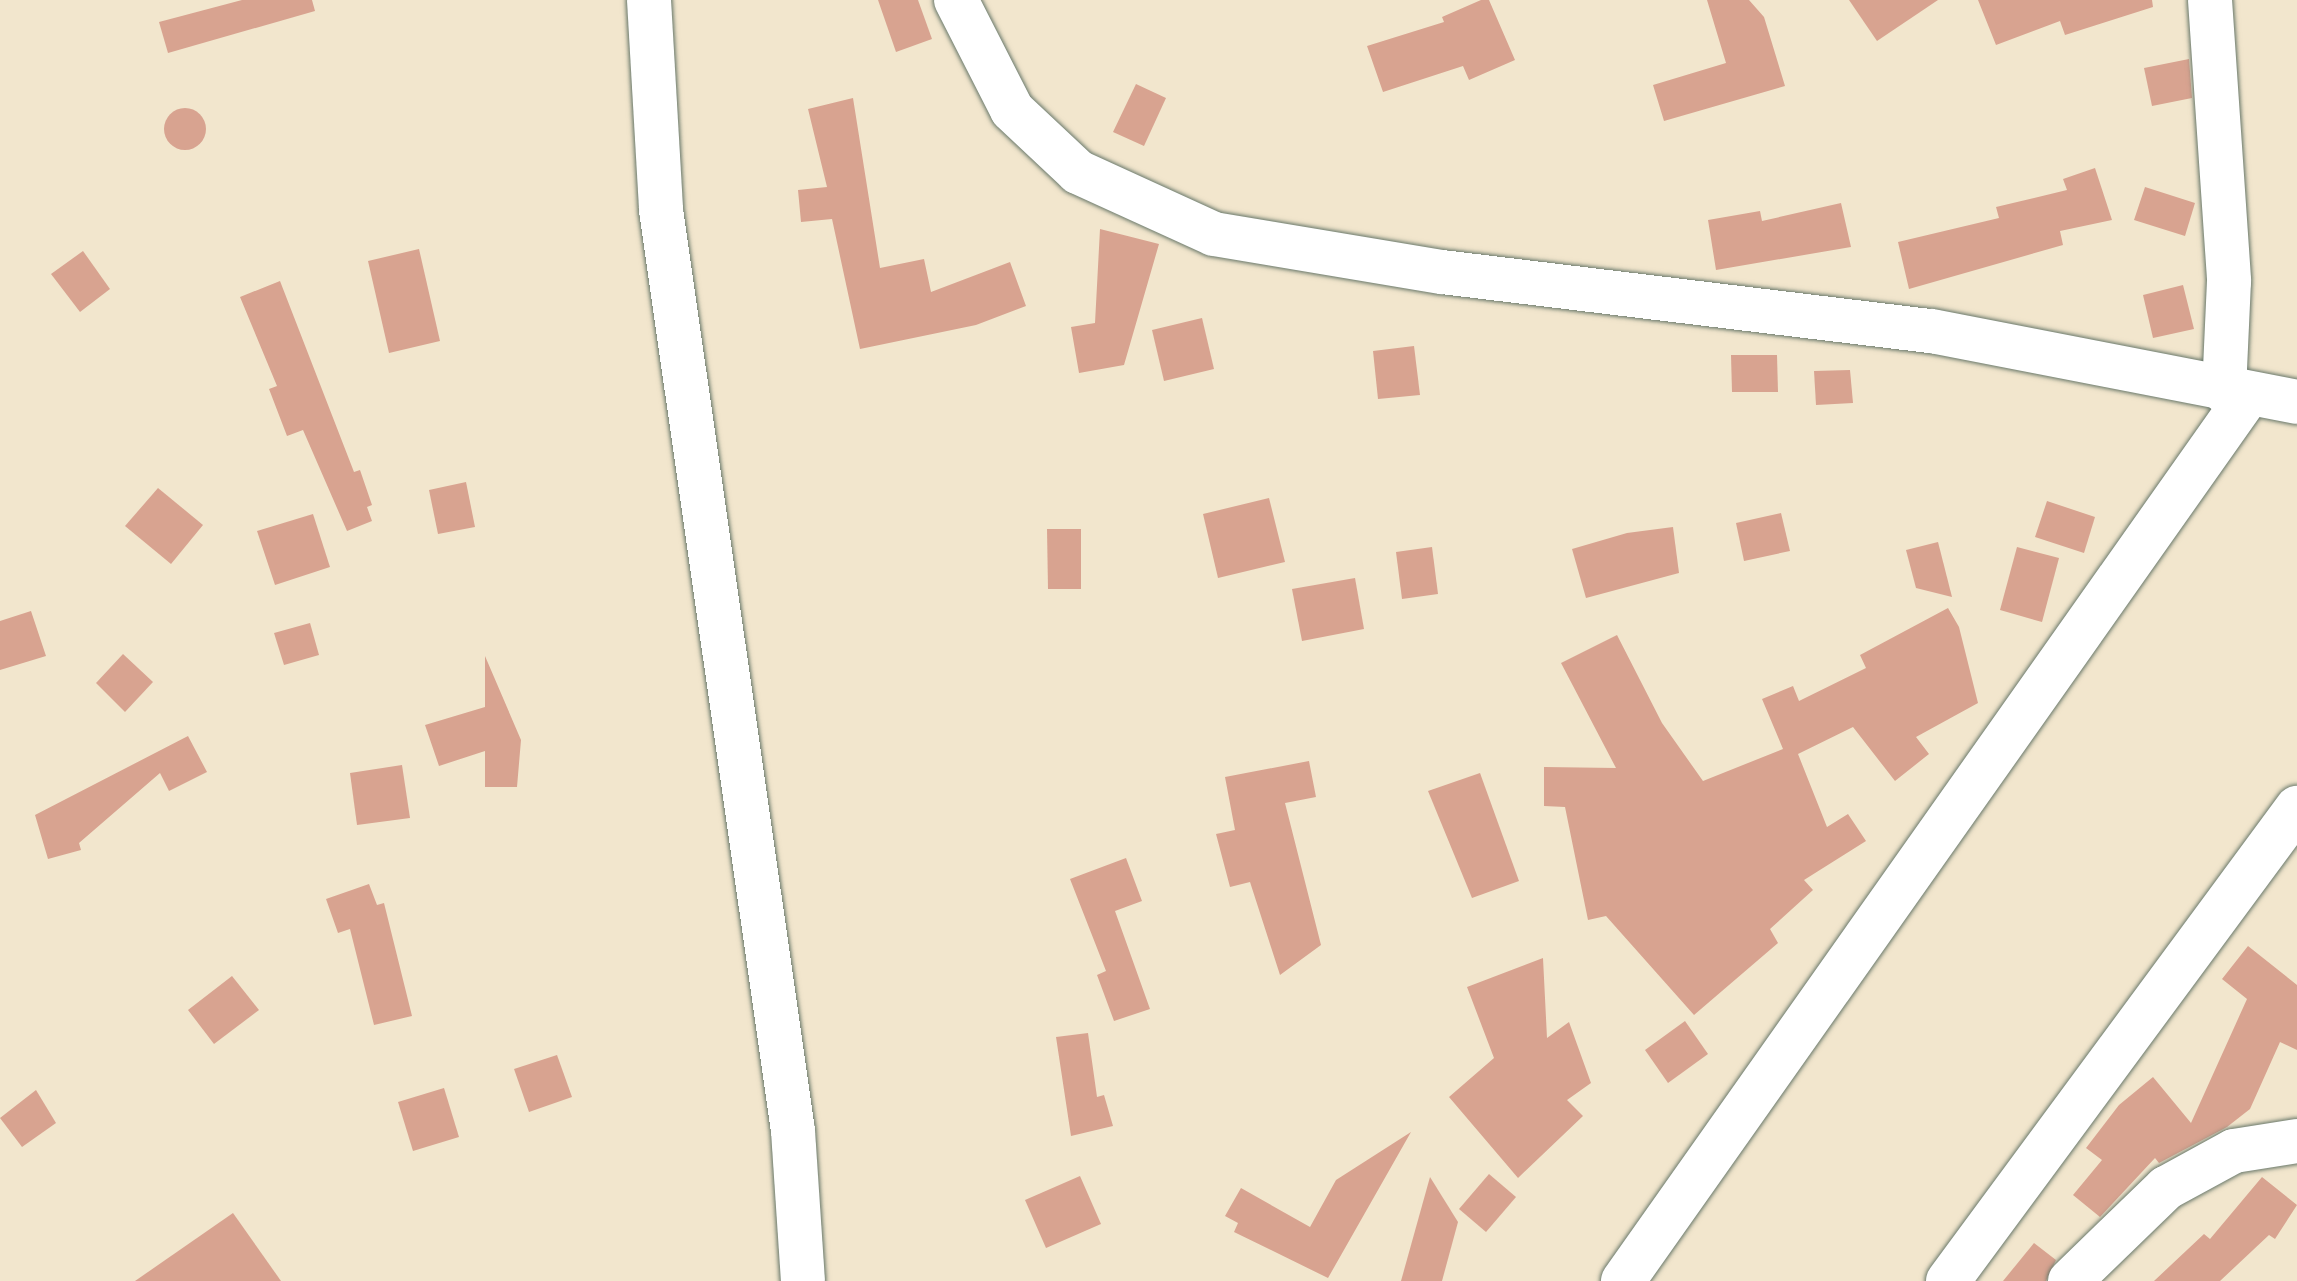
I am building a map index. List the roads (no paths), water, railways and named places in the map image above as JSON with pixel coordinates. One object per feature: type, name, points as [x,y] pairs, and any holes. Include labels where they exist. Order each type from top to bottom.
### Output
[{"type":"street","points":[[649,0],[661,210],[793,1131],[803,1281]]},
{"type":"street","points":[[956,0],[1012,110],[1078,172],[1214,234],[1457,274],[1932,331],[2237,393],[2297,402]]},
{"type":"street","points":[[1623,1281],[2237,393],[2210,0]]},
{"type":"street","points":[[1948,1281],[2297,808]]},
{"type":"street","points":[[2070,1281],[2166,1188],[2234,1151],[2297,1141]]}]
